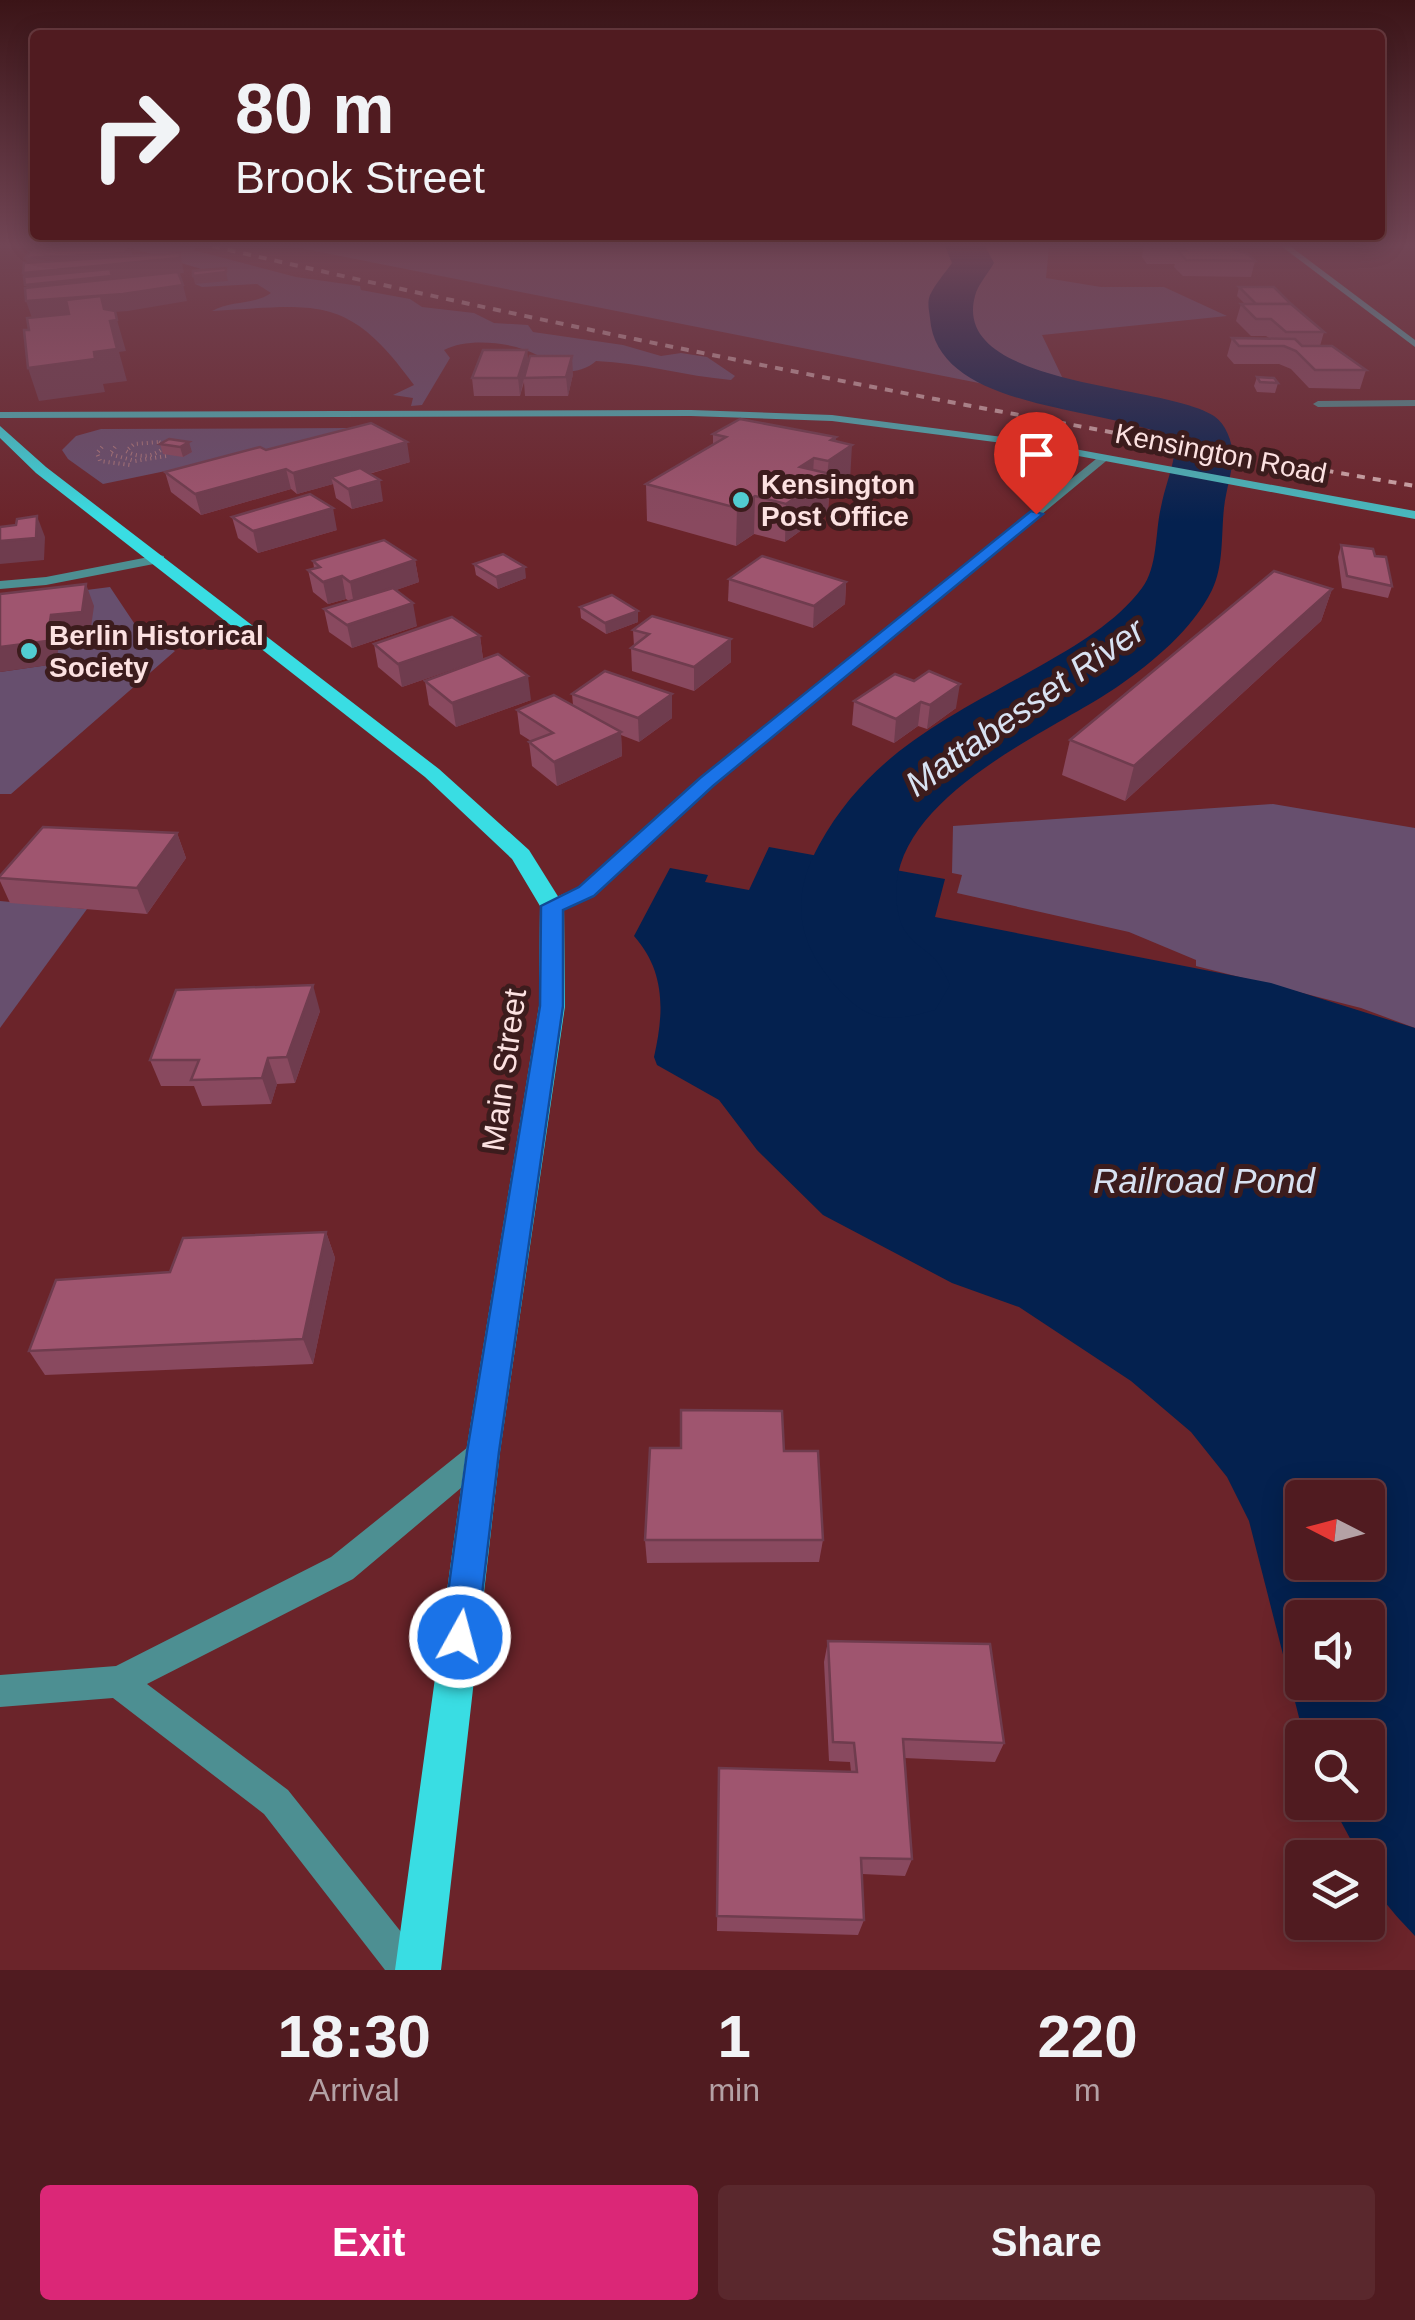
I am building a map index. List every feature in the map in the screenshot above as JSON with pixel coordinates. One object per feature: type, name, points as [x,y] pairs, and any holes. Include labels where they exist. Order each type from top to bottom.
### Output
[{"type":"main road","points":[[0,430],[42,470],[432,773],[521,855],[552,906]]},
{"type":"main road","name":"Main Street","points":[[418,1970],[483,1452],[552,1006],[552,906]]},
{"type":"street","points":[[1318,404],[1415,403]]},
{"type":"street","name":"Kensington Road","points":[[0,415],[764,414],[948,430],[1415,514]]},
{"type":"street","points":[[552,906],[586,891],[707,782],[1105,457]]},
{"type":"street","points":[[0,585],[46,581],[158,558]]},
{"type":"street","points":[[0,1691],[118,1682],[342,1568],[483,1452]]},
{"type":"street","points":[[118,1682],[276,1802],[408,1970]]},
{"type":"path","points":[[107,443],[97,453],[100,460],[133,463],[166,456]]},
{"type":"path","points":[[118,444],[110,452],[112,457],[133,463]]},
{"type":"path","points":[[122,475],[140,456]]},
{"type":"shaded area","points":[[373,338],[574,338],[623,345],[661,356],[681,353],[707,357],[735,376],[731,380],[596,361],[582,369],[558,371],[542,366],[536,362],[537,355],[516,347],[465,343],[444,350],[450,358],[422,405],[411,406],[413,398],[393,395],[414,385]]},
{"type":"shaded area","points":[[752,338],[1043,338],[1074,402]]},
{"type":"shaded area","points":[[353,428],[340,435],[103,484],[68,459],[62,450],[76,436],[101,429]]},
{"type":"shaded area","points":[[110,587],[140,632],[175,651],[11,794],[0,794],[0,672],[55,664],[60,638],[90,634],[0,601]]},
{"type":"shaded area","points":[[1273,804],[1415,828],[1415,1028],[1361,1008],[1196,966],[1196,960],[1129,932],[957,893],[962,875],[952,873],[953,826]]},
{"type":"shaded area","points":[[0,901],[87,909],[0,1028]]},
{"type":"water","name":"Railroad Pond","points":[[769,847],[945,879],[935,917],[1271,983],[1415,1028],[1415,1936],[1385,1901],[1385,1840],[1351,1840],[1340,1820],[1385,1820],[1385,1720],[1300,1720],[1295,1700],[1385,1700],[1385,1600],[1285,1600],[1285,1662],[1249,1521],[1227,1477],[1191,1432],[1131,1381],[1019,1307],[952,1283],[823,1215],[757,1150],[719,1100],[657,1065],[654,1057],[660,994],[652,964],[634,936],[670,868],[708,875],[705,882],[749,890]]},
{"type":"building","points":[[25,338],[114,338],[117,349],[94,352],[95,359],[28,368]]},
{"type":"building","points":[[1232,338],[1295,339],[1302,346],[1332,346],[1366,370],[1315,370],[1296,351],[1284,346],[1239,346]]},
{"type":"building","points":[[483,350],[527,350],[518,378],[472,378]]},
{"type":"building","points":[[530,356],[572,356],[566,377],[524,378]]},
{"type":"building","points":[[1257,377],[1274,378],[1278,383],[1260,382]]},
{"type":"building","points":[[740,419],[836,437],[831,440],[852,445],[828,461],[814,458],[800,467],[831,474],[786,504],[755,496],[737,508],[646,484],[726,437],[713,434]]},
{"type":"building","points":[[371,423],[407,442],[195,494],[165,472],[260,447],[266,450]]},
{"type":"building","points":[[169,439],[189,442],[180,447],[160,444]]},
{"type":"building","points":[[360,468],[380,480],[348,489],[331,477]]},
{"type":"building","points":[[310,494],[333,508],[253,531],[232,517]]},
{"type":"building","points":[[37,516],[36,538],[0,541],[0,527]]},
{"type":"building","points":[[384,540],[415,560],[350,582],[342,576],[323,582],[308,570],[320,567],[313,561]]},
{"type":"building","points":[[1341,545],[1373,549],[1375,556],[1386,557],[1392,586],[1347,576]]},
{"type":"building","points":[[503,554],[525,567],[496,577],[474,564]]},
{"type":"building","points":[[762,556],[846,582],[814,606],[729,579]]},
{"type":"building","points":[[1274,571],[1332,589],[1134,766],[1070,740]]},
{"type":"building","points":[[86,584],[82,612],[51,615],[47,641],[0,647],[0,594]]},
{"type":"building","points":[[393,588],[413,603],[347,625],[324,609]]},
{"type":"building","points":[[612,595],[638,611],[605,623],[580,607]]},
{"type":"building","points":[[652,616],[731,639],[694,667],[631,648],[649,634],[633,630]]},
{"type":"building","points":[[452,617],[480,636],[398,664],[374,644]]},
{"type":"building","points":[[498,654],[528,676],[452,703],[425,681]]},
{"type":"building","points":[[605,671],[672,694],[638,718],[572,694]]},
{"type":"building","points":[[929,671],[960,684],[930,705],[921,702],[896,719],[854,701],[895,674],[914,681]]},
{"type":"building","points":[[554,695],[621,732],[554,762],[529,742],[553,733],[517,710]]},
{"type":"building","points":[[43,827],[177,833],[137,888],[0,878]]},
{"type":"building","points":[[313,985],[287,1057],[268,1058],[262,1078],[191,1080],[199,1060],[150,1060],[176,990]]},
{"type":"building","points":[[326,1232],[303,1339],[29,1351],[56,1280],[170,1272],[183,1238]]},
{"type":"building","points":[[681,1410],[782,1411],[784,1451],[818,1451],[823,1540],[645,1540],[650,1448],[681,1448]]},
{"type":"building","points":[[828,1641],[990,1644],[1004,1743],[903,1739],[912,1859],[861,1858],[864,1920],[717,1916],[719,1768],[857,1772],[854,1743],[833,1742]]},
{"type":"waterway","name":"Mattabesset River","points":[[898,985],[862,948],[848,903],[854,868],[879,820],[912,781],[953,750],[1089,671],[1131,640],[1168,603],[1185,567],[1193,502],[1204,456],[1197,429],[1171,416],[1009,378],[976,361],[957,338]]},
{"type":"railway","points":[[633,338],[1113,432],[1415,486]]},
{"type":"place","name":"Kensington Post Office","points":[[741,500]]},
{"type":"place","name":"Berlin Historical Society","points":[[29,651]]},
{"type":"route","points":[[460,1637],[483,1452],[552,1006],[552,906],[586,891],[707,782],[1036,514]]}]
